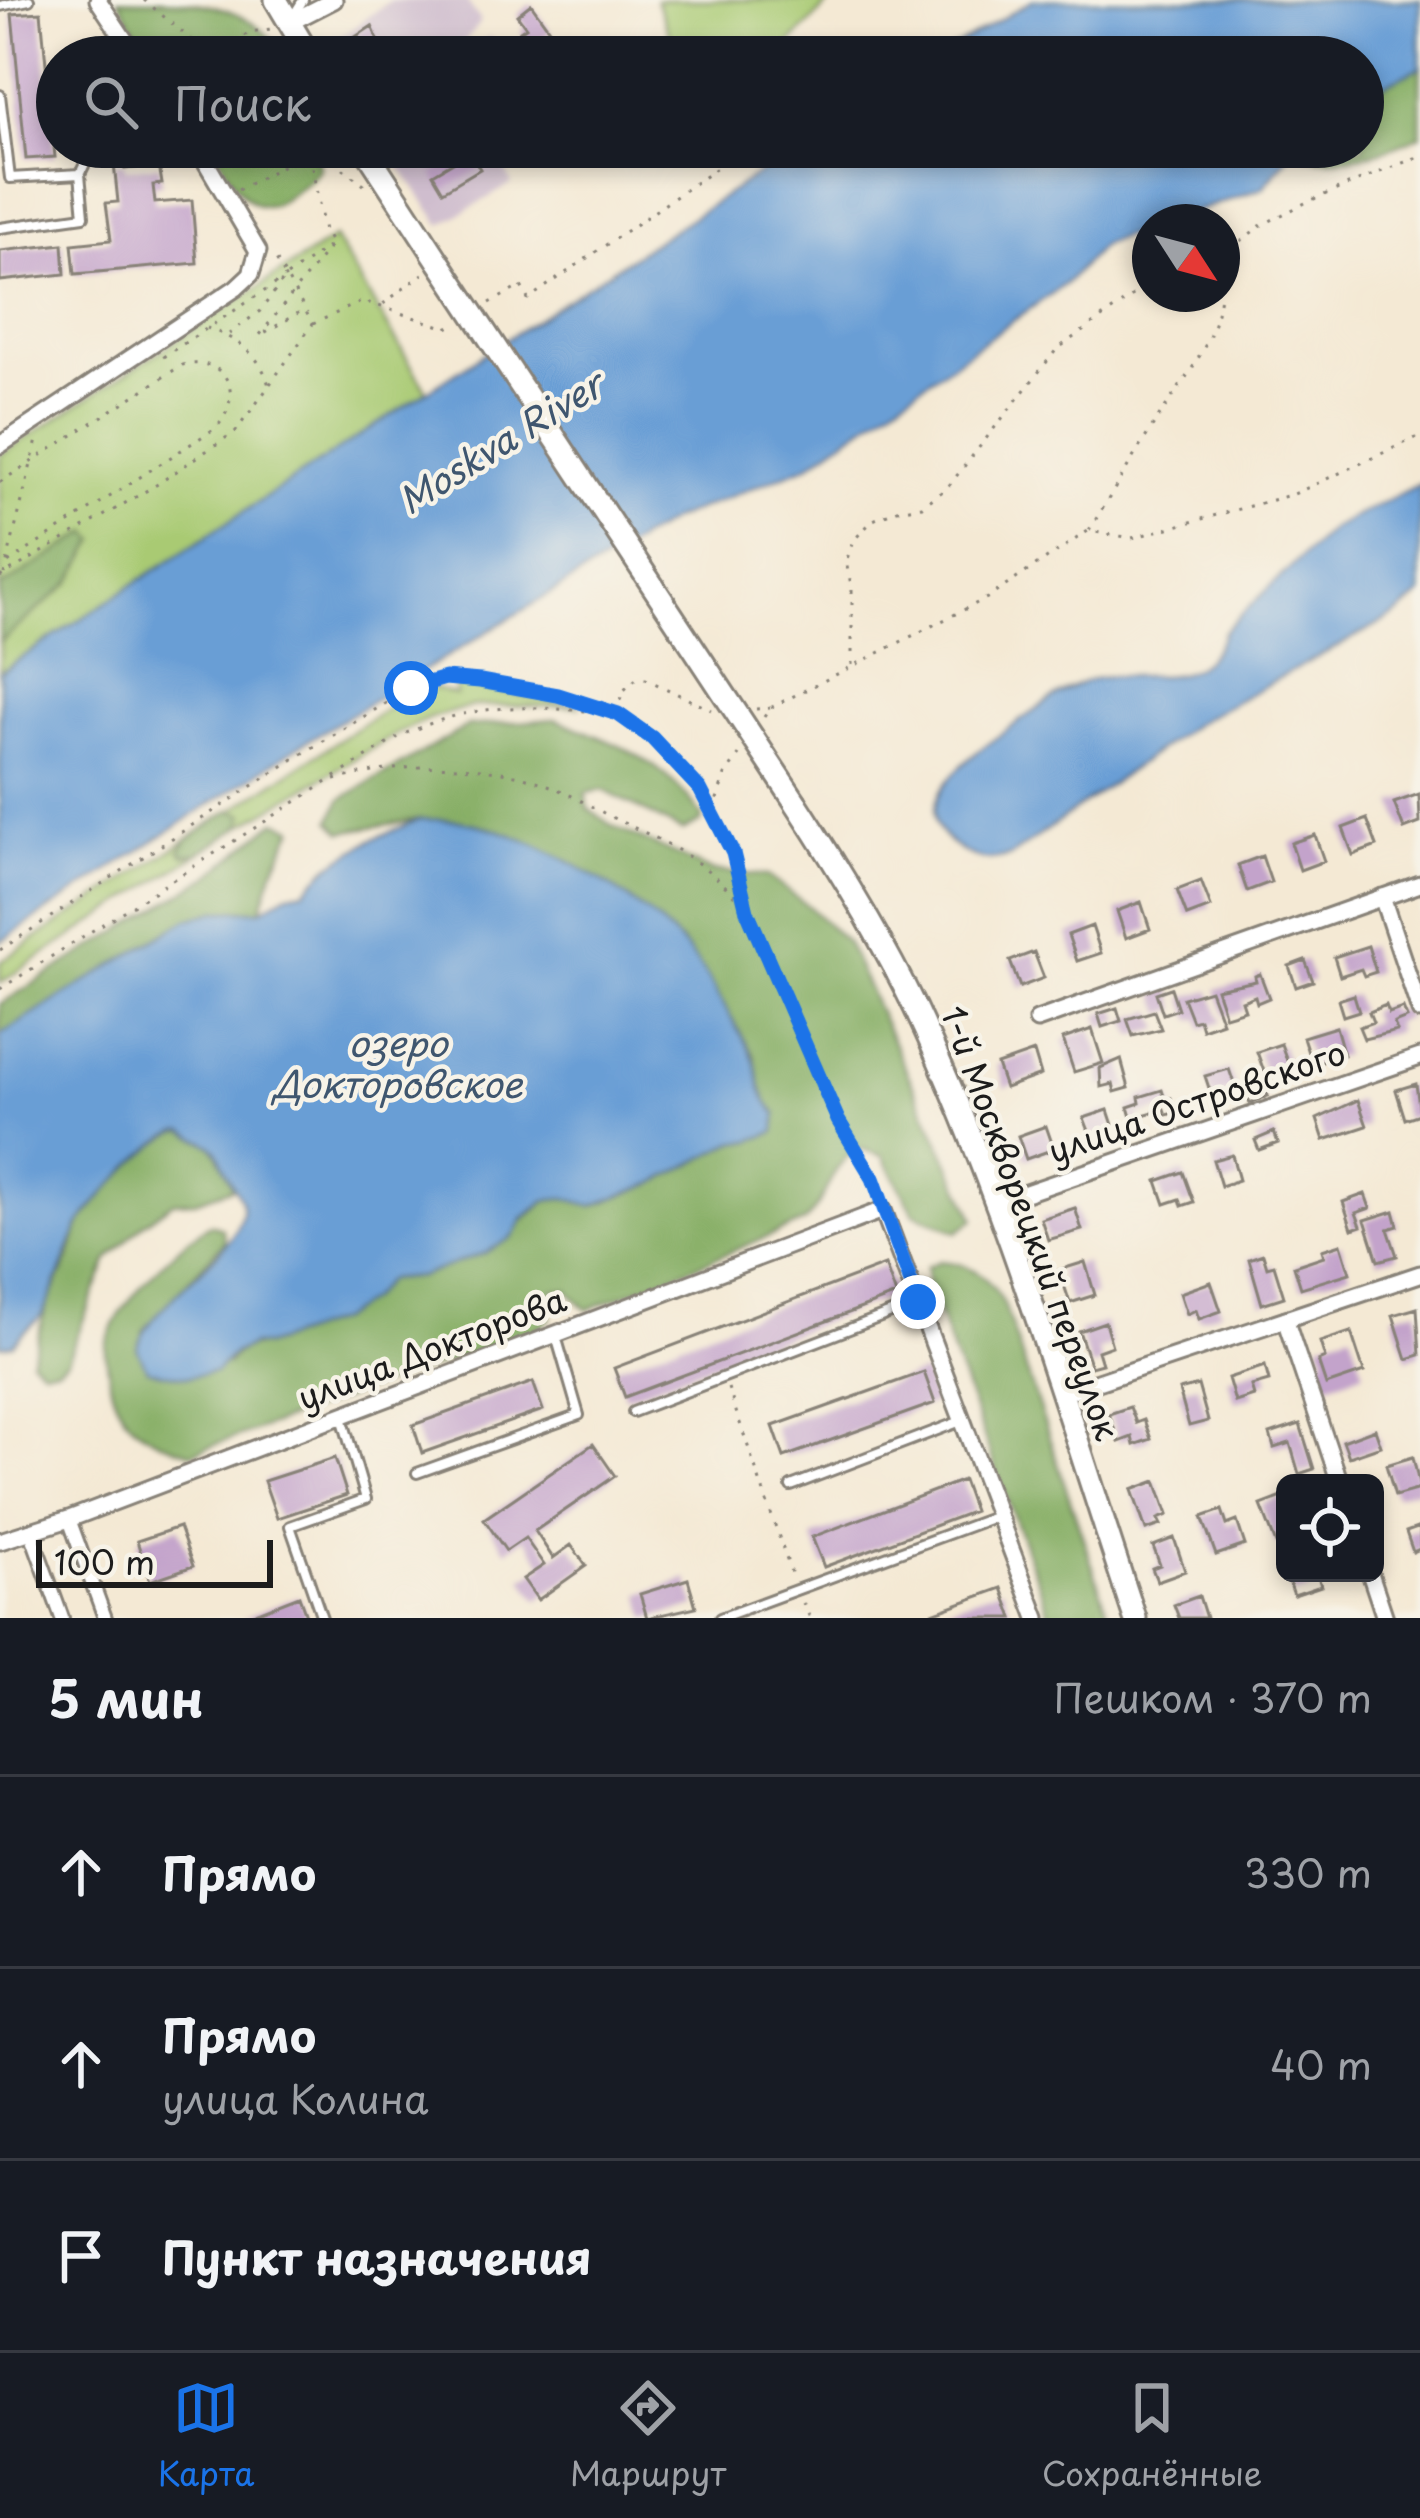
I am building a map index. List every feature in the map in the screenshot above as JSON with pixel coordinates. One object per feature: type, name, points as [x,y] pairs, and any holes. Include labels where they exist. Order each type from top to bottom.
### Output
[{"type":"street","points":[[98,0],[122,36]]},
{"type":"street","points":[[275,0],[298,36]]},
{"type":"street","points":[[290,23],[334,0]]},
{"type":"street","points":[[0,445],[251,274],[259,251],[210,168]]},
{"type":"street","name":"1-й Москворецкий переулок","points":[[377,168],[796,802],[864,912],[915,1008],[994,1204],[1135,1618]]},
{"type":"street","points":[[1037,1020],[1420,884]]},
{"type":"street","points":[[1382,897],[1420,1011]]},
{"type":"street","name":"улица Островского","points":[[994,1204],[1420,1057]]},
{"type":"street","points":[[884,1210],[1036,1618]]},
{"type":"street","name":"улица Докторова","points":[[0,1541],[884,1210]]},
{"type":"street","points":[[1062,1394],[1420,1274]]},
{"type":"street","points":[[1285,1319],[1337,1474]]},
{"type":"street","points":[[68,1519],[105,1618]]},
{"type":"street","points":[[31,1530],[62,1618]]},
{"type":"street","points":[[1373,1582],[1385,1618]]},
{"type":"lane","points":[[0,6],[29,0]]},
{"type":"lane","points":[[290,23],[303,0]]},
{"type":"lane","points":[[0,95],[10,178],[80,174]]},
{"type":"lane","points":[[0,227],[84,216],[83,168]]},
{"type":"lane","points":[[633,1412],[918,1302]]},
{"type":"lane","points":[[417,1473],[579,1415],[555,1334]]},
{"type":"lane","points":[[322,1618],[290,1526],[366,1499],[342,1415]]},
{"type":"lane","points":[[790,1486],[962,1421]]},
{"type":"lane","points":[[720,1618],[998,1516]]},
{"type":"path","points":[[144,0],[188,36]]},
{"type":"path","points":[[244,36],[290,23]]},
{"type":"path","points":[[1240,242],[1309,201],[1420,157]]},
{"type":"path","points":[[228,196],[274,168]]},
{"type":"path","points":[[310,168],[324,231],[332,244]]},
{"type":"path","points":[[342,168],[370,189],[396,198]]},
{"type":"path","points":[[484,307],[521,286],[528,299],[717,168]]},
{"type":"path","points":[[269,386],[263,362],[228,336],[207,328],[332,244]]},
{"type":"path","points":[[305,309],[259,336],[332,244]]},
{"type":"path","points":[[380,306],[439,262]]},
{"type":"path","points":[[287,276],[313,324]]},
{"type":"path","points":[[228,336],[260,311],[287,276]]},
{"type":"path","points":[[853,667],[852,589],[846,562],[853,541],[874,520],[922,506],[947,488],[1057,349],[1132,297]]},
{"type":"path","points":[[2,576],[156,485],[236,431],[313,324],[363,301],[447,328],[465,318]]},
{"type":"path","points":[[753,709],[770,708],[989,598],[1088,531],[1200,360],[1217,312]]},
{"type":"path","points":[[0,482],[182,365],[201,361],[224,375],[232,402],[217,427],[0,568]]},
{"type":"path","points":[[1088,531],[1132,538],[1294,494],[1420,436]]},
{"type":"path","points":[[2,576],[37,440]]},
{"type":"path","points":[[0,950],[411,688],[445,678],[558,695],[618,714],[674,759],[700,789],[733,853],[747,911],[838,1120],[873,1178],[884,1210]]},
{"type":"path","points":[[618,714],[627,684],[646,679],[717,711]]},
{"type":"path","points":[[0,989],[400,736],[472,709],[538,707],[618,714]]},
{"type":"path","points":[[759,725],[770,708]]},
{"type":"path","points":[[712,813],[725,775],[748,742]]},
{"type":"path","points":[[328,782],[366,772],[424,768],[516,776],[555,788],[654,836],[721,877],[747,911]]},
{"type":"path","points":[[724,1377],[796,1590],[810,1618]]},
{"type":"shaded area","points":[[391,0],[466,0],[481,21],[469,36],[341,36]]},
{"type":"shaded area","points":[[401,168],[504,168],[512,184],[441,225]]},
{"type":"green space","points":[[118,0],[216,7],[268,36],[139,36]]},
{"type":"green space","points":[[656,0],[832,0],[797,36],[670,36]]},
{"type":"green space","points":[[1420,67],[1420,136],[1384,149],[1384,85]]},
{"type":"green space","points":[[225,168],[320,168],[271,205],[250,201]]},
{"type":"green space","points":[[334,238],[428,393],[0,672],[0,455]]},
{"type":"green space","points":[[89,532],[96,540],[71,582],[0,642],[0,588]]},
{"type":"green space","points":[[455,684],[581,706],[473,706],[400,732],[241,826],[0,983],[0,962],[388,708],[434,688],[456,695]]},
{"type":"green space","points":[[555,719],[654,766],[702,816],[701,822],[682,831],[603,790],[586,793],[588,808],[612,826],[712,871],[768,876],[847,943],[975,1219],[957,1232],[914,1213],[883,1156],[859,1148],[840,1165],[804,1222],[587,1310],[567,1290],[553,1290],[547,1298],[551,1318],[532,1332],[192,1453],[160,1442],[134,1426],[117,1402],[107,1342],[123,1310],[150,1276],[210,1224],[222,1228],[225,1241],[143,1331],[228,1364],[244,1349],[265,1346],[387,1280],[419,1277],[517,1226],[546,1201],[565,1198],[593,1206],[655,1183],[734,1142],[751,1141],[760,1098],[754,1055],[682,943],[650,916],[582,872],[420,819],[342,832],[331,820],[341,799],[468,726]]},
{"type":"green space","points":[[231,810],[244,814],[241,826],[197,854],[180,851],[188,838]]},
{"type":"green space","points":[[276,821],[294,828],[261,910],[236,910],[52,1003],[0,1035],[0,1004],[208,877]]},
{"type":"green space","points":[[185,1130],[214,1146],[233,1188],[195,1201],[173,1202],[143,1224],[108,1260],[67,1360],[57,1368],[42,1369],[31,1360],[46,1307],[79,1225],[109,1186],[146,1150]]},
{"type":"green space","points":[[940,1261],[978,1273],[1004,1304],[1110,1618],[1051,1618],[927,1283],[926,1267]]},
{"type":"water","points":[[1033,0],[1420,0],[1420,67],[1384,85],[1384,36],[973,36]]},
{"type":"water","name":"Moskva River","points":[[767,168],[1279,168],[1263,188],[1217,204],[1132,204],[1132,234],[1103,244],[1065,284],[807,466],[674,519],[297,747],[0,942],[0,672]]},
{"type":"water","points":[[1420,484],[1420,595],[1399,613],[1196,723],[1011,856],[973,857],[952,844],[938,826],[935,808],[942,790],[993,740],[1082,683],[1164,676],[1198,666],[1224,631],[1332,528]]},
{"type":"water","name":"озеро Докторовское","points":[[420,819],[465,822],[520,838],[609,885],[660,923],[699,964],[745,1041],[765,1097],[777,1114],[775,1132],[734,1142],[655,1183],[592,1206],[565,1198],[546,1201],[524,1218],[513,1237],[485,1253],[419,1277],[387,1280],[370,1299],[337,1321],[265,1346],[252,1345],[233,1354],[215,1372],[187,1377],[147,1370],[137,1348],[159,1312],[236,1230],[242,1206],[214,1148],[186,1132],[174,1133],[127,1170],[96,1203],[78,1227],[44,1311],[13,1344],[0,1346],[0,1035],[188,919],[216,911],[261,910],[288,893],[305,890],[329,866],[371,840]]},
{"type":"building","points":[[531,4],[551,32],[524,36],[520,31],[526,27],[517,15]]},
{"type":"building","points":[[41,12],[43,36],[36,36],[36,158],[26,159],[12,14]]},
{"type":"building","points":[[372,26],[376,36],[357,36]]},
{"type":"building","points":[[114,168],[159,168],[162,184],[153,185],[155,203],[192,200],[197,263],[75,274],[72,244],[111,240],[106,203],[118,202]]},
{"type":"building","points":[[443,168],[480,169],[443,191],[433,174]]},
{"type":"building","points":[[63,244],[65,274],[0,281],[0,251]]},
{"type":"building","points":[[1419,794],[1420,823],[1404,829],[1394,803]]},
{"type":"building","points":[[1367,819],[1377,846],[1353,855],[1343,828]]},
{"type":"building","points":[[1315,835],[1324,861],[1300,870],[1291,843]]},
{"type":"building","points":[[1262,856],[1271,882],[1247,891],[1238,865]]},
{"type":"building","points":[[1201,881],[1211,907],[1187,916],[1177,890]]},
{"type":"building","points":[[1141,902],[1150,929],[1126,938],[1117,911]]},
{"type":"building","points":[[1092,926],[1101,953],[1077,961],[1068,935]]},
{"type":"building","points":[[1368,946],[1376,972],[1364,976],[1361,969],[1340,976],[1334,957]]},
{"type":"building","points":[[1034,952],[1044,978],[1020,987],[1010,961]]},
{"type":"building","points":[[1305,960],[1313,981],[1296,987],[1289,966]]},
{"type":"building","points":[[1260,974],[1269,998],[1257,1003],[1255,996],[1242,1001],[1245,1010],[1225,1016],[1216,989],[1256,981]]},
{"type":"building","points":[[1171,988],[1178,1009],[1163,1014],[1156,993]]},
{"type":"building","points":[[1210,990],[1222,1022],[1202,1029],[1199,1019],[1192,1021],[1183,998]]},
{"type":"building","points":[[1354,995],[1359,1011],[1343,1016],[1338,1000]]},
{"type":"building","points":[[1386,1005],[1389,1013],[1403,1008],[1407,1018],[1394,1023],[1397,1031],[1364,1039],[1359,1027],[1373,1022],[1369,1012]]},
{"type":"building","points":[[1117,1008],[1121,1021],[1102,1027],[1098,1014]]},
{"type":"building","points":[[1154,1011],[1161,1029],[1133,1036],[1127,1019]]},
{"type":"building","points":[[1336,1027],[1344,1055],[1312,1065],[1303,1037]]},
{"type":"building","points":[[1092,1029],[1103,1063],[1074,1072],[1063,1039]]},
{"type":"building","points":[[1281,1044],[1289,1066],[1265,1074],[1257,1052]]},
{"type":"building","points":[[1034,1052],[1041,1075],[1005,1088],[997,1065]]},
{"type":"building","points":[[1121,1059],[1129,1088],[1115,1092],[1113,1084],[1101,1087],[1100,1068]]},
{"type":"building","points":[[1229,1069],[1236,1089],[1212,1097],[1205,1076]]},
{"type":"building","points":[[1261,1078],[1268,1096],[1250,1103],[1243,1085]]},
{"type":"building","points":[[1416,1084],[1420,1114],[1405,1119],[1396,1090]]},
{"type":"building","points":[[1162,1090],[1165,1099],[1171,1098],[1175,1113],[1166,1115],[1164,1109],[1139,1116],[1141,1122],[1133,1124],[1128,1107],[1140,1103],[1139,1097]]},
{"type":"building","points":[[1358,1100],[1367,1126],[1324,1140],[1317,1119]]},
{"type":"building","points":[[1108,1110],[1114,1128],[1091,1136],[1084,1118]]},
{"type":"building","points":[[1046,1126],[1054,1149],[1026,1159],[1018,1136]]},
{"type":"building","points":[[1274,1132],[1278,1143],[1259,1150],[1255,1140]]},
{"type":"building","points":[[1232,1155],[1239,1180],[1221,1186],[1213,1160]]},
{"type":"building","points":[[1183,1172],[1194,1202],[1182,1206],[1180,1199],[1165,1204],[1157,1181]]},
{"type":"building","points":[[1365,1194],[1370,1208],[1356,1213],[1361,1226],[1352,1229],[1343,1202]]},
{"type":"building","points":[[1075,1208],[1082,1230],[1048,1240],[1041,1219]]},
{"type":"building","points":[[1394,1211],[1398,1226],[1388,1229],[1397,1256],[1378,1261],[1365,1220]]},
{"type":"building","points":[[1341,1244],[1350,1273],[1301,1288],[1294,1266],[1324,1256],[1322,1250]]},
{"type":"building","points":[[1263,1254],[1267,1267],[1274,1265],[1284,1297],[1262,1304],[1249,1259]]},
{"type":"building","points":[[1085,1262],[1095,1295],[1070,1303],[1059,1270]]},
{"type":"building","points":[[885,1265],[896,1295],[625,1397],[614,1368]]},
{"type":"building","points":[[1211,1282],[1221,1311],[1199,1319],[1196,1310],[1187,1314],[1180,1293]]},
{"type":"building","points":[[1417,1308],[1420,1355],[1407,1359],[1393,1315]]},
{"type":"building","points":[[1105,1322],[1112,1346],[1098,1351],[1102,1364],[1091,1367],[1079,1331]]},
{"type":"building","points":[[1351,1332],[1364,1372],[1326,1385],[1318,1361],[1325,1358],[1320,1342]]},
{"type":"building","points":[[1265,1366],[1269,1381],[1251,1386],[1254,1396],[1235,1402],[1228,1378]]},
{"type":"building","points":[[924,1372],[935,1403],[784,1457],[773,1426]]},
{"type":"building","points":[[533,1382],[543,1410],[422,1453],[413,1425]]},
{"type":"building","points":[[1198,1385],[1208,1421],[1189,1426],[1179,1390]]},
{"type":"building","points":[[1130,1407],[1136,1423],[1144,1420],[1151,1439],[1134,1445],[1132,1437],[1119,1442],[1109,1414]]},
{"type":"building","points":[[1300,1424],[1314,1469],[1299,1474],[1290,1443],[1274,1448],[1270,1434]]},
{"type":"building","points":[[1375,1429],[1381,1446],[1349,1457],[1343,1441]]},
{"type":"building","points":[[593,1444],[615,1476],[535,1531],[553,1558],[571,1545],[586,1566],[538,1600],[523,1579],[544,1565],[525,1538],[506,1551],[484,1519]]},
{"type":"building","points":[[1413,1457],[1420,1489],[1395,1496],[1386,1465]]},
{"type":"building","points":[[335,1458],[347,1495],[277,1518],[264,1481]]},
{"type":"building","points":[[963,1480],[974,1511],[824,1567],[812,1537]]},
{"type":"building","points":[[1156,1481],[1168,1515],[1158,1519],[1161,1525],[1146,1530],[1132,1490]]},
{"type":"building","points":[[1276,1499],[1276,1544],[1261,1505]]},
{"type":"building","points":[[1222,1510],[1227,1525],[1237,1521],[1245,1545],[1216,1555],[1202,1517]]},
{"type":"building","points":[[179,1527],[193,1566],[150,1581],[137,1541]]},
{"type":"building","points":[[1420,1527],[1420,1549],[1413,1552],[1406,1532]]},
{"type":"building","points":[[1174,1538],[1185,1571],[1157,1581],[1152,1568],[1160,1565],[1153,1546]]},
{"type":"building","points":[[688,1579],[696,1607],[647,1618],[640,1594]]},
{"type":"building","points":[[1289,1582],[1320,1582],[1321,1586],[1294,1595]]},
{"type":"building","points":[[1002,1588],[1013,1618],[921,1617]]},
{"type":"building","points":[[299,1596],[307,1618],[243,1618]]},
{"type":"building","points":[[1199,1596],[1206,1618],[1179,1618],[1174,1605]]},
{"type":"route","points":[[411,688],[445,678],[480,681],[558,695],[618,714],[652,738],[700,789],[733,853],[747,911],[838,1120],[873,1178],[918,1302]]}]
